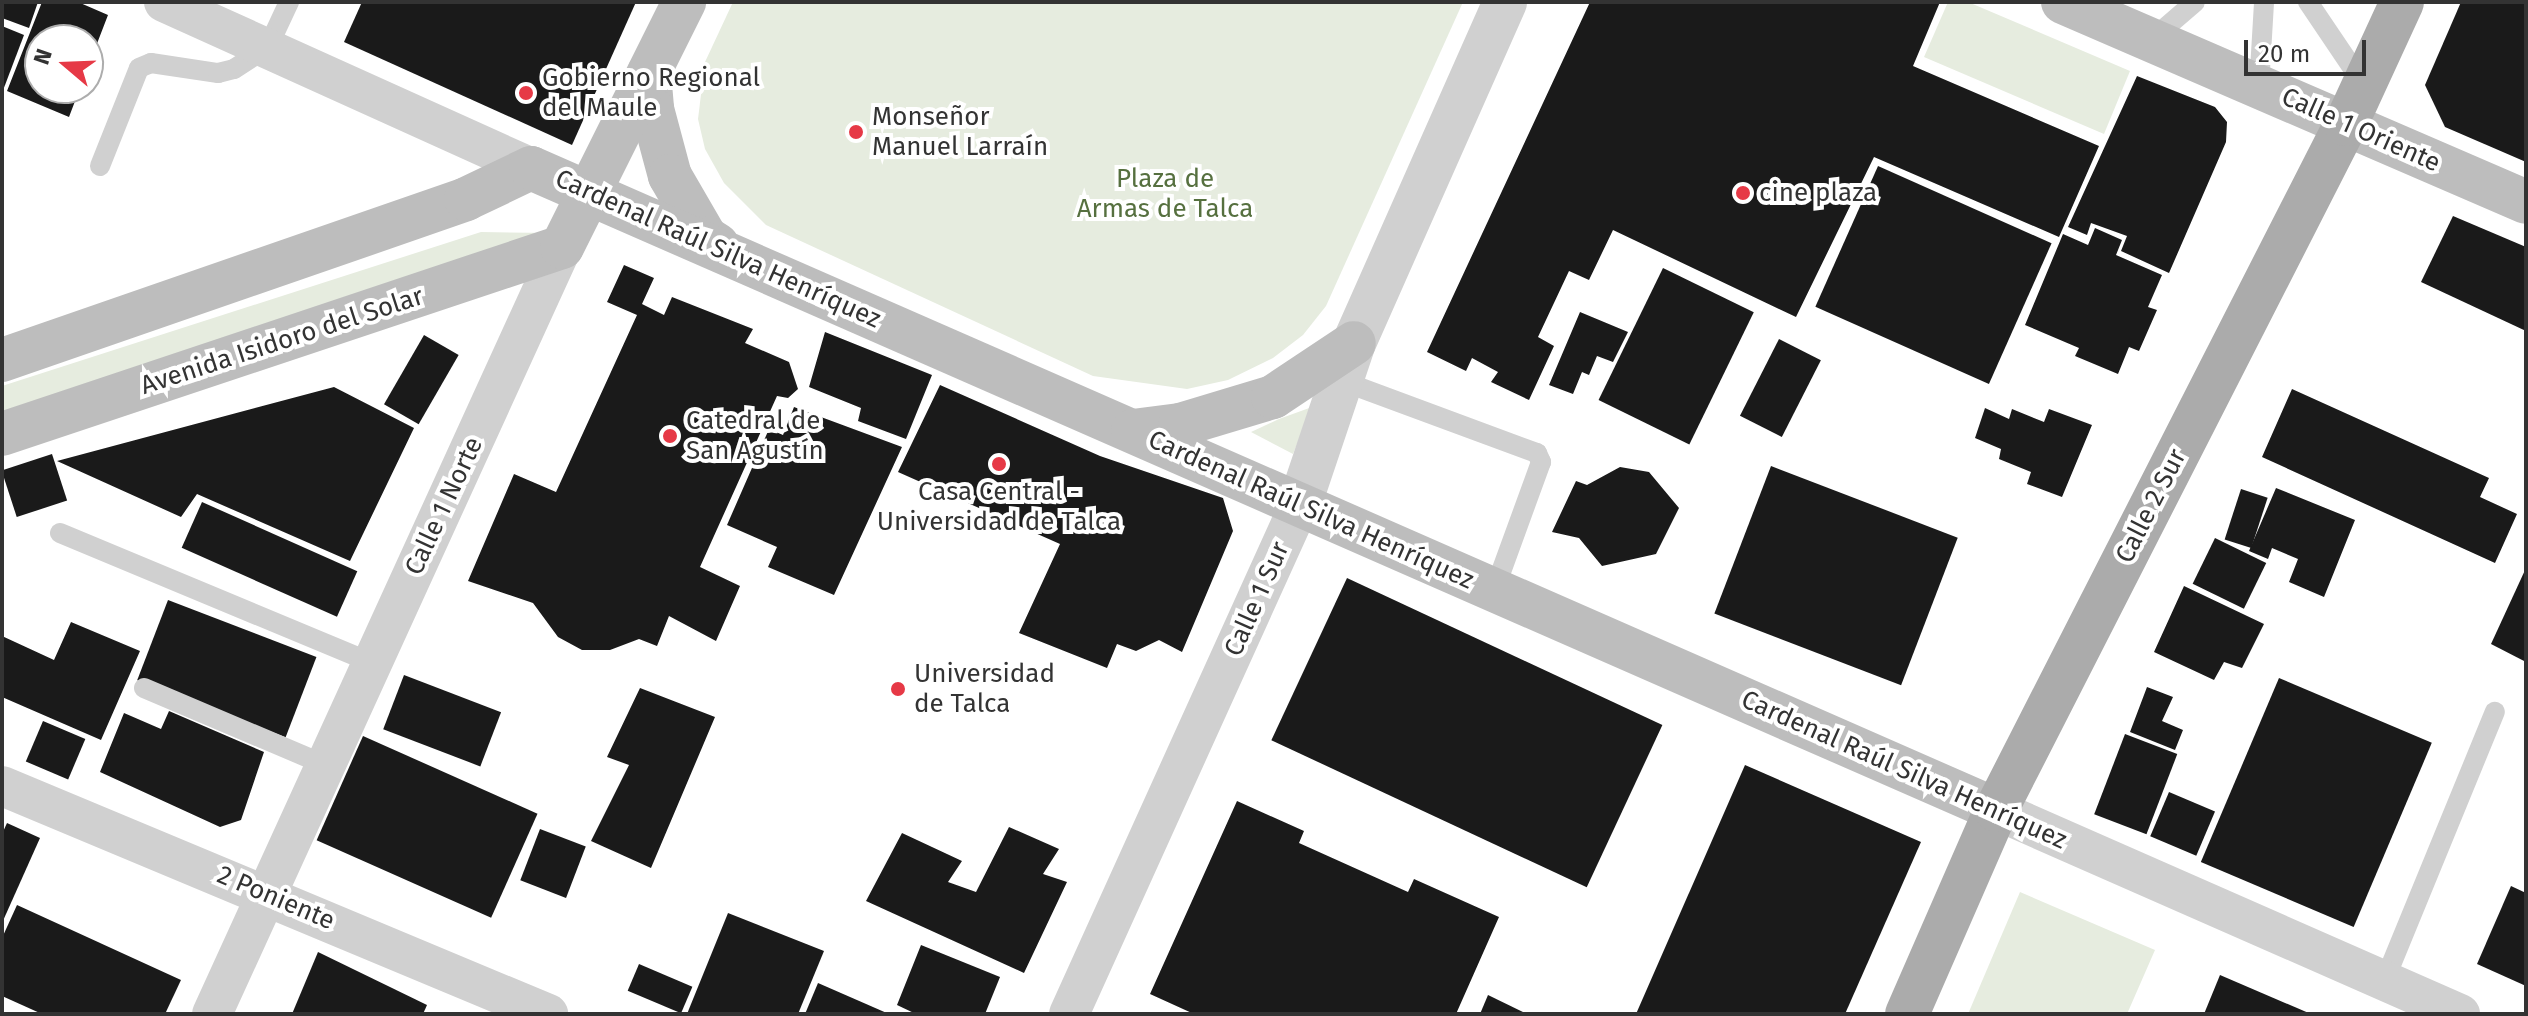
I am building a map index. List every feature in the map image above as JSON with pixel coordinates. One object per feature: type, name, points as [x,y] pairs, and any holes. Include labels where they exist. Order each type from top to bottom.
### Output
[{"type":"main road","name":"Calle 1 Norte","points":[[562,247],[684,2]]},
{"type":"main road","name":"Calle 1 Oriente","points":[[2063,2],[2259,87],[2355,105],[2526,202]]},
{"type":"main road","name":"Calle 2 Sur","points":[[1907,1014],[1996,810],[2355,105],[2402,2]]},
{"type":"main road","points":[[649,73],[659,143],[670,176],[706,238],[732,255]]},
{"type":"main road","points":[[2,360],[466,199],[531,168]]},
{"type":"main road","name":"Cardenal Raúl Silva Henríquez","points":[[531,168],[1996,810]]},
{"type":"main road","name":"Avenida Isidoro del Solar","points":[[2,434],[562,247]]},
{"type":"main road","points":[[1133,431],[1180,425],[1273,397],[1348,362]]},
{"type":"street","name":"Cardenal Raúl Silva Henríquez","points":[[164,2],[531,168]]},
{"type":"street","name":"Calle 1 Sur","points":[[1069,1014],[1299,506],[1348,362],[1505,2]]},
{"type":"street","name":"Calle 1 Norte","points":[[212,1014],[562,247]]},
{"type":"street","name":"2 Poniente","points":[[2,786],[548,1014]]},
{"type":"street","name":"Cardenal Raúl Silva Henríquez","points":[[1996,810],[2460,1014]]},
{"type":"lane","points":[[100,166],[139,68],[151,63],[218,73],[268,47],[289,2]]},
{"type":"lane","points":[[2151,40],[2195,2]]},
{"type":"lane","points":[[2259,87],[2264,2]]},
{"type":"lane","points":[[2308,2],[2355,105]]},
{"type":"lane","points":[[1348,362],[1537,453],[1541,462],[1494,591]]},
{"type":"lane","points":[[60,533],[372,663]]},
{"type":"lane","points":[[144,688],[325,765]]},
{"type":"lane","points":[[2384,982],[2495,712]]},
{"type":"green space","name":"Plaza de Armas de Talca","points":[[733,2],[1463,2],[1326,306],[1303,335],[1273,358],[1228,380],[1187,389],[1093,376],[766,225],[724,183],[705,149],[698,119],[705,62]]},
{"type":"green space","points":[[1948,2],[1968,2],[2130,71],[2104,134],[1924,57]]},
{"type":"green space","points":[[481,232],[553,233],[2,418],[2,386]]},
{"type":"green space","points":[[1312,407],[1293,454],[1251,432],[1279,419]]},
{"type":"green space","points":[[2020,892],[2155,950],[2127,1014],[1968,1014]]},
{"type":"building","points":[[2,2],[38,2],[30,24],[24,26],[2,18]]},
{"type":"building","points":[[42,2],[78,2],[108,15],[104,25],[33,24]]},
{"type":"building","name":"Gobierno Regional del Maule","points":[[362,2],[636,2],[572,145],[344,42]]},
{"type":"building","points":[[1590,2],[1940,2],[1913,66],[2099,146],[2059,237],[1874,157],[1796,317],[1613,230],[1589,280],[1569,271],[1538,337],[1554,346],[1529,400],[1491,382],[1498,372],[1472,358],[1466,371],[1427,352]]},
{"type":"building","points":[[2461,2],[2526,3],[2526,162],[2445,127],[2425,85]]},
{"type":"building","points":[[2,26],[24,35],[2,93]]},
{"type":"building","points":[[24,48],[24,98],[7,91]]},
{"type":"building","points":[[2137,76],[2215,107],[2227,122],[2226,142],[2169,273],[2121,251],[2127,236],[2091,223],[2087,235],[2068,227]]},
{"type":"building","points":[[38,104],[74,104],[69,117]]},
{"type":"building","points":[[1878,166],[2052,243],[1989,384],[1815,307]]},
{"type":"building","points":[[2453,216],[2526,247],[2526,331],[2421,282]]},
{"type":"building","points":[[2095,228],[2122,240],[2116,255],[2162,275],[2148,307],[2157,310],[2139,351],[2129,347],[2118,374],[2075,356],[2079,348],[2025,325],[2063,234],[2088,245]]},
{"type":"building","name":"Catedral de San Agustín","points":[[624,265],[654,278],[642,304],[664,315],[672,297],[753,329],[745,343],[789,362],[798,389],[788,398],[777,396],[700,567],[740,586],[716,641],[669,616],[657,646],[639,639],[610,650],[582,650],[558,637],[533,603],[468,581],[514,474],[556,492],[637,315],[607,302]]},
{"type":"building","points":[[1663,268],[1754,312],[1689,444],[1599,400]]},
{"type":"building","points":[[1580,312],[1628,332],[1613,362],[1597,356],[1589,375],[1582,372],[1573,394],[1549,385]]},
{"type":"building","points":[[825,332],[932,375],[906,439],[858,421],[861,408],[809,387]]},
{"type":"building","points":[[424,335],[459,355],[419,424],[384,404]]},
{"type":"building","points":[[1779,339],[1821,360],[1782,437],[1740,416]]},
{"type":"building","points":[[940,385],[1100,456],[1223,498],[1233,531],[1182,652],[1159,640],[1136,651],[1117,644],[1107,668],[1019,633],[1060,544],[898,472]]},
{"type":"building","points":[[334,387],[414,428],[350,561],[197,494],[181,517],[57,461]]},
{"type":"building","points":[[2292,389],[2489,478],[2480,497],[2517,514],[2495,563],[2262,457]]},
{"type":"building","points":[[794,407],[902,447],[834,595],[768,567],[777,547],[727,525],[769,429],[783,435]]},
{"type":"building","points":[[1985,408],[2009,419],[2012,409],[2044,422],[2049,409],[2092,425],[2062,497],[2027,484],[2031,472],[1999,459],[2001,449],[1975,438]]},
{"type":"building","points":[[52,454],[67,501],[17,517],[2,470]]},
{"type":"building","points":[[1771,466],[1958,538],[1901,685],[1714,614]]},
{"type":"building","points":[[1620,467],[1649,472],[1679,508],[1656,554],[1602,566],[1579,538],[1552,532],[1576,481],[1587,485]]},
{"type":"building","points":[[2276,488],[2355,520],[2324,597],[2289,582],[2298,559],[2272,548],[2268,559],[2249,551]]},
{"type":"building","points":[[2241,489],[2268,498],[2251,548],[2225,539]]},
{"type":"building","points":[[202,502],[357,571],[337,617],[182,548]]},
{"type":"building","points":[[2215,538],[2266,563],[2244,609],[2193,584]]},
{"type":"building","points":[[2526,568],[2526,662],[2491,644]]},
{"type":"building","points":[[1347,578],[1662,725],[1587,887],[1271,740]]},
{"type":"building","points":[[2184,586],[2264,624],[2242,668],[2224,662],[2214,680],[2154,652]]},
{"type":"building","points":[[168,600],[316,657],[286,737],[137,680]]},
{"type":"building","points":[[71,622],[140,651],[101,740],[2,697],[2,636],[54,660]]},
{"type":"building","points":[[404,675],[501,712],[480,766],[383,729]]},
{"type":"building","points":[[2279,678],[2432,743],[2354,927],[2201,862]]},
{"type":"building","points":[[2147,687],[2173,697],[2162,721],[2183,730],[2175,750],[2130,732]]},
{"type":"building","points":[[640,688],[715,717],[651,868],[591,841],[629,765],[607,757]]},
{"type":"building","points":[[169,711],[264,752],[241,820],[220,827],[100,772],[124,713],[161,729]]},
{"type":"building","points":[[43,721],[85,739],[68,779],[26,762]]},
{"type":"building","points":[[2125,734],[2177,754],[2146,834],[2094,814]]},
{"type":"building","points":[[363,736],[537,814],[491,918],[317,840]]},
{"type":"building","points":[[1745,765],[1921,842],[1845,1014],[1636,1014]]},
{"type":"building","points":[[2169,792],[2215,812],[2196,856],[2150,836]]},
{"type":"building","points":[[1237,801],[1304,831],[1299,843],[1408,892],[1414,879],[1499,917],[1456,1014],[1194,1014],[1150,994]]},
{"type":"building","points":[[7,823],[40,838],[2,923],[2,834]]},
{"type":"building","points":[[1009,827],[1059,849],[1043,874],[1067,882],[1024,973],[866,901],[902,833],[962,861],[948,882],[976,892]]},
{"type":"building","points":[[540,829],[586,847],[566,898],[520,880]]},
{"type":"building","points":[[2511,886],[2526,893],[2526,986],[2477,964]]},
{"type":"building","points":[[17,905],[181,980],[165,1014],[42,1014],[2,996],[2,938]]},
{"type":"building","points":[[728,913],[824,951],[798,1014],[687,1014]]},
{"type":"building","points":[[921,945],[1000,977],[985,1014],[916,1014],[897,1005]]},
{"type":"building","points":[[318,952],[427,1005],[423,1014],[292,1014]]},
{"type":"building","points":[[639,964],[692,987],[681,1013],[628,991]]},
{"type":"building","points":[[2220,975],[2311,1014],[2204,1014]]},
{"type":"building","points":[[818,983],[889,1014],[805,1014]]},
{"type":"building","points":[[1488,995],[1527,1014],[1480,1014]]},
{"type":"place","name":"Gobierno Regional del Maule","points":[[526,93]]},
{"type":"place","name":"Monseñor Manuel Larraín","points":[[856,132]]},
{"type":"place","name":"cine plaza","points":[[1743,193]]},
{"type":"place","name":"Catedral de San Agustín","points":[[670,436]]},
{"type":"place","name":"Casa Central - Universidad de Talca","points":[[999,464]]},
{"type":"place","name":"Universidad de Talca","points":[[898,689]]}]
